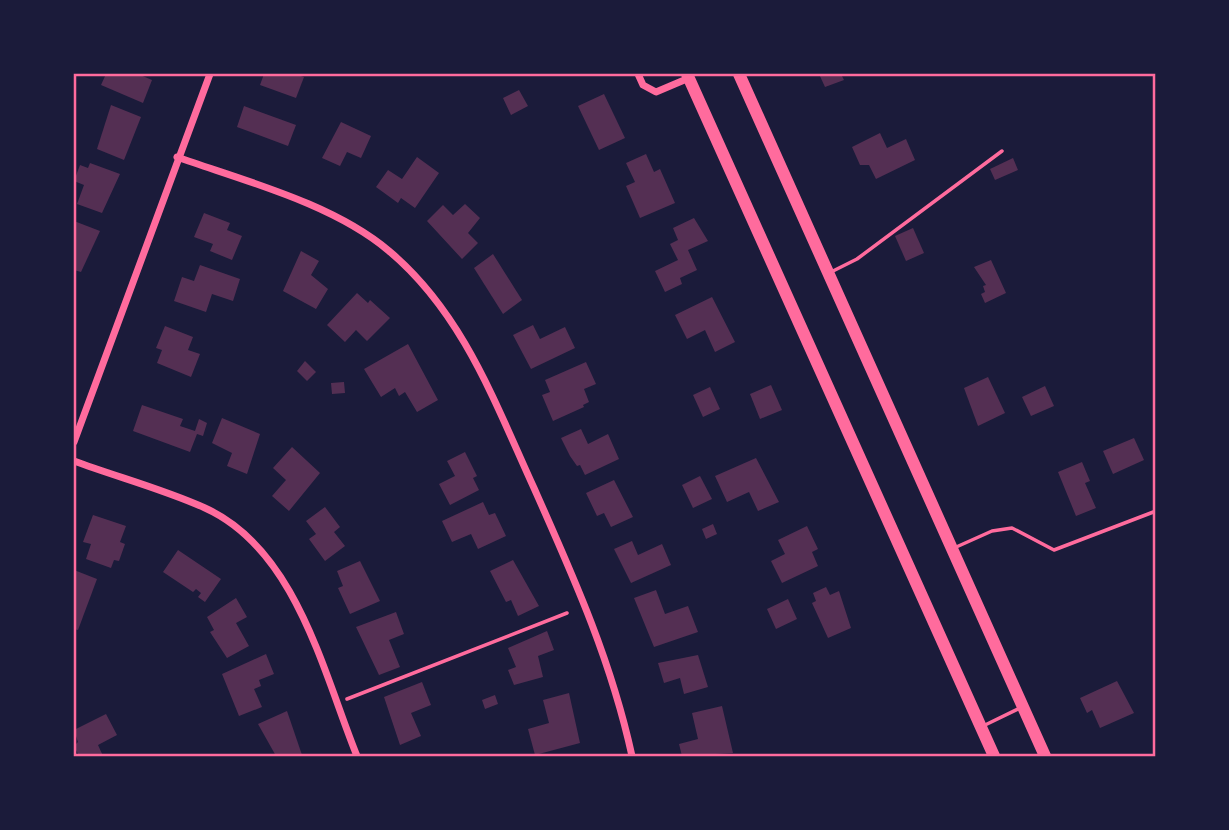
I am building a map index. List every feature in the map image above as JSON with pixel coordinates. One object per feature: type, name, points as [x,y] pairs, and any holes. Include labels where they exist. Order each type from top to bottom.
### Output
[{"type":"main road","points":[[739,74],[1045,757]]},
{"type":"main road","points":[[688,76],[994,757]]},
{"type":"street","points":[[74,442],[177,157],[210,74]]},
{"type":"street","points":[[638,74],[643,85],[656,92],[688,76]]},
{"type":"street","points":[[177,157],[342,220],[388,250],[427,287],[458,328],[483,376],[594,624],[622,711],[632,757]]},
{"type":"street","points":[[74,461],[206,508],[237,528],[278,571],[295,598],[357,757]]},
{"type":"lane","points":[[829,273],[857,259],[1002,151]]},
{"type":"lane","points":[[952,549],[992,531],[1012,528],[1054,550],[1156,511]]},
{"type":"lane","points":[[981,726],[1022,707]]},
{"type":"path","points":[[336,703],[567,613]]},
{"type":"building","points":[[106,74],[138,74],[152,80],[143,103],[101,85]]},
{"type":"building","points":[[264,74],[294,74],[304,77],[296,98],[260,85]]},
{"type":"building","points":[[819,74],[841,74],[844,80],[825,87]]},
{"type":"building","points":[[519,90],[528,106],[511,115],[503,98]]},
{"type":"building","points":[[604,94],[625,138],[599,150],[578,106]]},
{"type":"building","points":[[111,105],[141,117],[124,160],[97,149]]},
{"type":"building","points":[[244,106],[296,125],[288,146],[237,127]]},
{"type":"building","points":[[341,122],[371,136],[361,158],[347,152],[340,166],[322,158]]},
{"type":"building","points":[[880,133],[887,148],[906,139],[915,160],[876,179],[869,165],[860,165],[852,147]]},
{"type":"building","points":[[646,154],[654,172],[660,169],[675,203],[640,218],[626,186],[635,182],[626,163]]},
{"type":"building","points":[[417,157],[439,173],[415,208],[401,198],[398,203],[376,187],[388,170],[402,179]]},
{"type":"building","points":[[1013,158],[1018,170],[995,180],[990,169]]},
{"type":"building","points":[[90,163],[120,174],[102,213],[77,204],[84,185],[74,181],[80,165],[88,168]]},
{"type":"building","points":[[465,204],[480,218],[468,233],[478,243],[462,259],[427,221],[443,205],[453,215]]},
{"type":"building","points":[[204,213],[230,223],[227,230],[242,236],[232,260],[210,251],[213,244],[194,237]]},
{"type":"building","points":[[694,218],[708,241],[688,250],[697,270],[680,278],[682,284],[665,292],[655,271],[678,260],[670,244],[678,240],[673,228]]},
{"type":"building","points":[[74,221],[100,231],[81,272],[74,270]]},
{"type":"building","points":[[913,228],[924,253],[906,261],[895,236]]},
{"type":"building","points":[[301,251],[319,261],[311,275],[328,289],[316,309],[283,291]]},
{"type":"building","points":[[493,254],[522,300],[503,314],[474,268]]},
{"type":"building","points":[[991,260],[1006,293],[985,303],[981,294],[985,292],[983,286],[986,285],[974,267]]},
{"type":"building","points":[[200,265],[240,279],[233,301],[212,294],[206,312],[174,301],[182,277],[194,281]]},
{"type":"building","points":[[357,293],[368,303],[370,300],[390,318],[367,341],[356,330],[345,342],[327,325]]},
{"type":"building","points":[[712,297],[735,342],[715,352],[705,330],[687,339],[675,315]]},
{"type":"building","points":[[533,325],[540,339],[565,327],[575,348],[531,369],[513,335]]},
{"type":"building","points":[[165,326],[193,337],[188,350],[200,354],[191,377],[157,363],[162,350],[156,348]]},
{"type":"building","points":[[408,344],[438,400],[417,412],[405,392],[399,396],[395,388],[381,397],[364,369]]},
{"type":"building","points":[[305,361],[316,372],[307,381],[297,371]]},
{"type":"building","points":[[586,362],[596,384],[584,389],[589,402],[553,421],[542,395],[550,392],[545,380]]},
{"type":"building","points":[[988,377],[1005,413],[978,426],[964,388]]},
{"type":"building","points":[[344,382],[345,393],[332,394],[331,383]]},
{"type":"building","points":[[771,385],[782,410],[760,419],[750,394]]},
{"type":"building","points":[[1045,386],[1054,406],[1031,416],[1022,397]]},
{"type":"building","points":[[710,387],[720,409],[703,417],[693,395]]},
{"type":"building","points":[[142,405],[183,419],[180,426],[195,431],[199,419],[207,423],[203,436],[197,434],[190,452],[133,431]]},
{"type":"building","points":[[222,418],[260,434],[247,474],[227,466],[232,453],[212,443]]},
{"type":"building","points":[[581,429],[588,444],[608,434],[619,459],[585,475],[580,465],[577,466],[570,456],[561,438]]},
{"type":"building","points":[[1134,438],[1144,460],[1113,474],[1103,451]]},
{"type":"building","points":[[292,447],[320,473],[289,511],[272,496],[286,480],[273,468]]},
{"type":"building","points":[[465,452],[477,476],[473,478],[479,490],[450,505],[439,484],[455,476],[447,461]]},
{"type":"building","points":[[756,458],[779,502],[758,511],[749,492],[727,502],[715,476]]},
{"type":"building","points":[[1082,462],[1090,481],[1085,483],[1096,508],[1076,516],[1058,472]]},
{"type":"building","points":[[700,476],[712,499],[693,508],[682,485]]},
{"type":"building","points":[[614,480],[633,517],[611,527],[604,513],[597,516],[586,493]]},
{"type":"building","points":[[483,502],[489,515],[495,513],[506,536],[478,549],[471,534],[452,542],[442,521]]},
{"type":"building","points":[[325,507],[340,527],[334,532],[345,546],[325,561],[309,539],[316,534],[306,521]]},
{"type":"building","points":[[93,515],[126,526],[120,542],[125,544],[119,561],[114,560],[111,568],[86,559],[91,544],[83,542]]},
{"type":"building","points":[[713,524],[717,534],[706,539],[702,529]]},
{"type":"building","points":[[807,526],[818,549],[812,552],[818,566],[782,583],[771,561],[785,554],[778,540]]},
{"type":"building","points":[[632,541],[638,555],[662,544],[671,565],[631,583],[614,549]]},
{"type":"building","points":[[178,550],[221,579],[205,602],[198,597],[201,593],[196,589],[193,592],[163,572]]},
{"type":"building","points":[[513,560],[539,606],[518,616],[511,600],[506,602],[490,571]]},
{"type":"building","points":[[360,561],[380,601],[350,614],[338,588],[343,586],[337,571]]},
{"type":"building","points":[[74,570],[97,579],[78,630],[74,629]]},
{"type":"building","points":[[826,587],[830,595],[839,591],[851,628],[828,638],[812,603],[816,601],[813,593]]},
{"type":"building","points":[[656,590],[665,614],[688,606],[698,632],[654,647],[634,598]]},
{"type":"building","points":[[236,598],[247,617],[236,623],[249,646],[227,658],[210,632],[214,630],[207,617]]},
{"type":"building","points":[[788,599],[797,619],[776,629],[767,609]]},
{"type":"building","points":[[396,612],[404,634],[389,640],[400,667],[379,675],[356,627]]},
{"type":"building","points":[[547,631],[554,650],[538,656],[543,677],[514,685],[508,670],[516,667],[508,648]]},
{"type":"building","points":[[266,654],[274,674],[259,680],[261,686],[254,689],[262,707],[239,716],[222,674]]},
{"type":"building","points":[[698,655],[708,687],[684,694],[680,678],[664,683],[658,663]]},
{"type":"building","points":[[1117,681],[1134,713],[1100,728],[1092,710],[1087,713],[1080,698]]},
{"type":"building","points":[[422,682],[431,705],[411,713],[421,736],[400,745],[384,697]]},
{"type":"building","points":[[569,693],[580,743],[535,755],[528,729],[549,723],[543,700]]},
{"type":"building","points":[[495,695],[498,704],[485,709],[482,700]]},
{"type":"building","points":[[722,706],[733,753],[682,756],[679,744],[698,739],[692,713]]},
{"type":"building","points":[[287,711],[302,755],[299,756],[276,756],[258,724]]},
{"type":"building","points":[[106,714],[117,735],[98,745],[103,756],[79,756],[74,746],[78,742],[74,730]]}]
